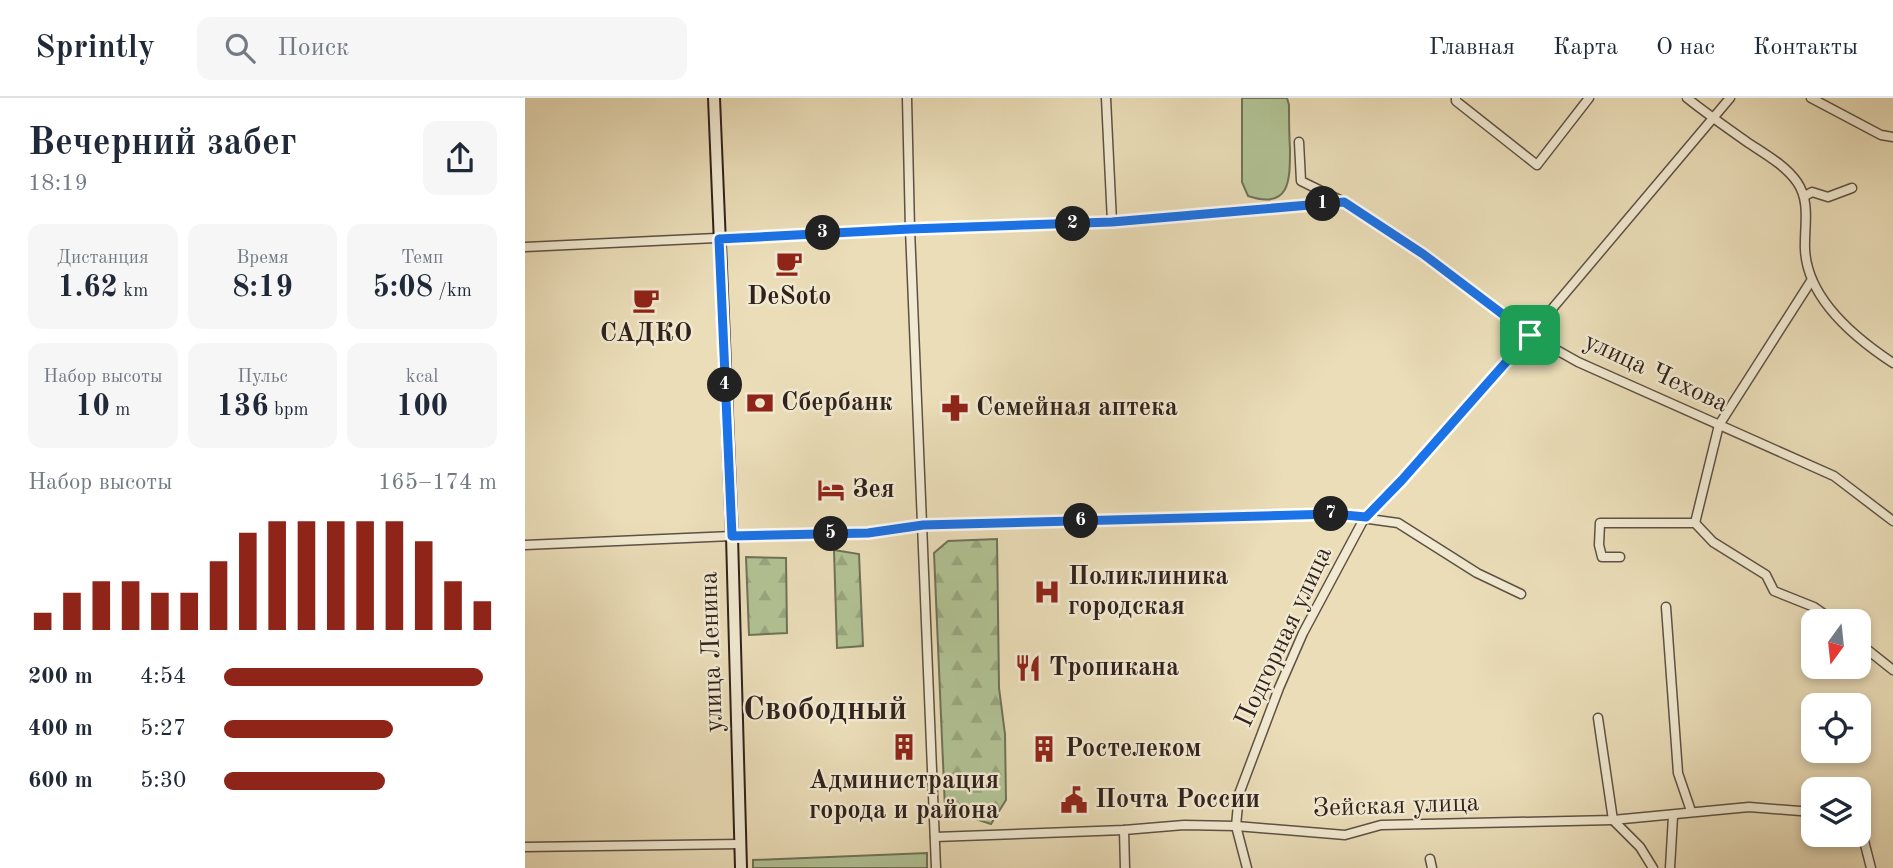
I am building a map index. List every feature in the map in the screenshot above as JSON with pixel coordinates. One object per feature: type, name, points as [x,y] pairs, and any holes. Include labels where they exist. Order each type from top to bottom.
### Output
[{"type":"main road","name":"улица Ленина","points":[[714,98],[732,536],[741,868]]},
{"type":"street","points":[[907,98],[936,868]]},
{"type":"street","points":[[1107,98],[1112,222]]},
{"type":"street","points":[[1456,99],[1537,164],[1589,98]]},
{"type":"street","points":[[1687,98],[1712,119],[1784,167],[1797,181],[1805,196],[1804,248],[1811,281],[1829,307],[1855,333],[1893,363]]},
{"type":"street","name":"Подгорная улица","points":[[1247,868],[1236,826],[1239,794],[1279,688],[1328,584],[1366,517],[1530,335],[1730,98]]},
{"type":"street","points":[[1811,98],[1881,135],[1893,137]]},
{"type":"street","name":"улица Чехова","points":[[1299,142],[1301,181],[1344,202],[1423,254],[1530,335],[1578,362],[1834,475],[1893,521]]},
{"type":"street","points":[[1805,196],[1812,192],[1828,197],[1852,188]]},
{"type":"street","points":[[525,247],[1112,222],[1344,202]]},
{"type":"street","points":[[1695,523],[1719,425],[1811,281]]},
{"type":"street","points":[[525,545],[868,533],[923,525],[1333,514],[1398,523],[1477,573],[1521,594]]},
{"type":"street","points":[[1620,557],[1602,557],[1599,523],[1695,523],[1713,542],[1766,575],[1774,591],[1817,609]]},
{"type":"street","points":[[1666,607],[1678,773],[1691,811]]},
{"type":"street","points":[[1871,653],[1893,670]]},
{"type":"street","points":[[1598,719],[1613,820],[1640,847],[1653,868]]},
{"type":"street","name":"Зейская улица","points":[[936,837],[1184,825],[1236,826],[1345,835],[1381,825],[1613,820],[1749,807],[1801,811]]},
{"type":"street","points":[[1670,868],[1673,816]]},
{"type":"street","points":[[1124,830],[1125,868]]},
{"type":"street","points":[[525,847],[741,844]]},
{"type":"street","points":[[1866,847],[1871,868]]},
{"type":"green space","points":[[1242,98],[1287,98],[1290,149],[1288,182],[1280,196],[1272,199],[1248,196],[1242,182]]},
{"type":"green space","points":[[997,539],[999,688],[1005,734],[1006,800],[991,824],[945,809],[934,553],[948,541]]},
{"type":"green space","points":[[834,550],[859,554],[863,646],[837,648]]},
{"type":"green space","points":[[746,557],[786,558],[787,633],[749,635]]},
{"type":"green space","points":[[927,853],[927,868],[753,868],[753,860]]},
{"type":"place","name":"DeSoto","points":[[789,263]]},
{"type":"place","name":"САДКО","points":[[646,300]]},
{"type":"place","name":"Сбербанк","points":[[760,403]]},
{"type":"place","name":"Семейная аптека","points":[[955,408]]},
{"type":"place","name":"Зея","points":[[831,490]]},
{"type":"place","name":"Поликлиника городская","points":[[1047,592]]},
{"type":"place","name":"Тропикана","points":[[1028,668]]},
{"type":"place","name":"Администрация города и района","points":[[904,747]]},
{"type":"place","name":"Ростелеком","points":[[1044,749]]},
{"type":"place","name":"Почта России","points":[[1074,800]]},
{"type":"district","name":"Свободный","points":[[825,710]]},
{"type":"route","points":[[1344,202],[1423,254],[1530,335],[1366,517],[1333,514],[923,525],[868,533],[732,536],[719,239],[1112,222],[1344,202]]}]
